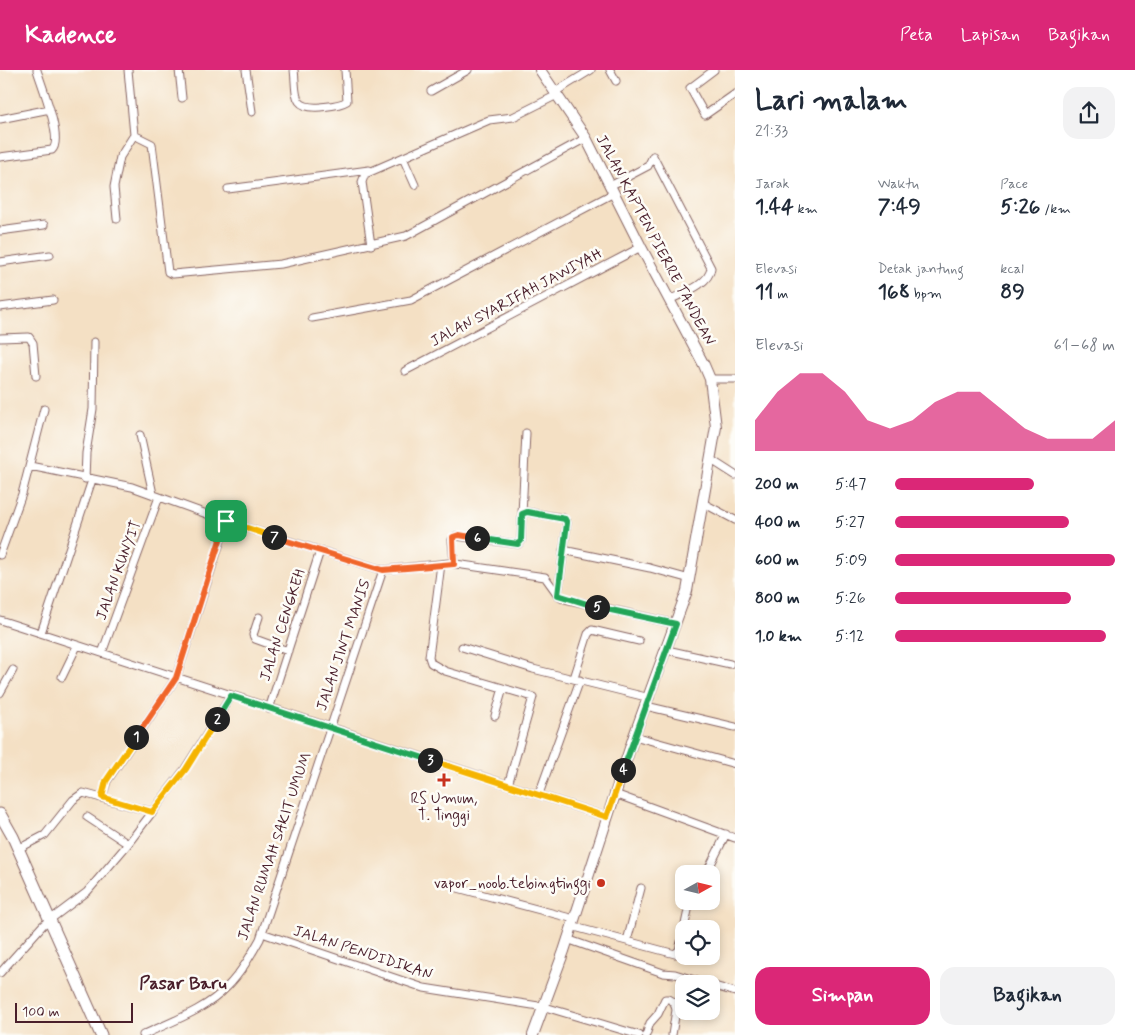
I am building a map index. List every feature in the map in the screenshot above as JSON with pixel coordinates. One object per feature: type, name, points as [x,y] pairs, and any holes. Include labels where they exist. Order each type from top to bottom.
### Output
[{"type":"main road","name":"JALAN KAPTEN PIERRE TANDEAN","points":[[533,1035],[545,1007],[634,736],[667,650],[690,579],[716,416],[710,379],[586,138],[540,70]]},
{"type":"main road","points":[[0,814],[18,848],[46,923],[94,1035]]},
{"type":"main road","points":[[0,830],[101,1035]]},
{"type":"street","points":[[0,158],[55,148],[56,141],[50,109],[37,70]]},
{"type":"street","points":[[128,70],[134,135]]},
{"type":"street","points":[[179,70],[182,98]]},
{"type":"street","points":[[246,70],[252,112]]},
{"type":"street","points":[[294,70],[297,98],[300,104],[307,108],[341,105],[347,101],[345,70]]},
{"type":"street","points":[[431,91],[468,70]]},
{"type":"street","points":[[371,245],[362,182],[365,174],[490,120],[513,117],[556,93],[591,70]]},
{"type":"street","points":[[610,70],[616,81]]},
{"type":"street","points":[[714,70],[690,88],[704,115],[735,94]]},
{"type":"street","points":[[0,119],[50,109]]},
{"type":"street","points":[[116,219],[114,187],[120,157],[128,141],[134,135]]},
{"type":"street","points":[[134,135],[152,144],[169,274],[281,264],[406,236],[586,138]]},
{"type":"street","points":[[312,318],[411,300],[612,190],[648,166],[653,156],[711,268],[710,276],[705,281],[669,300]]},
{"type":"street","points":[[403,158],[415,185]]},
{"type":"street","points":[[228,188],[371,170]]},
{"type":"street","points":[[0,231],[44,225]]},
{"type":"street","name":"JALAN SYARIFAH JAWIYAH","points":[[405,371],[641,247]]},
{"type":"street","points":[[0,262],[50,255]]},
{"type":"street","points":[[0,306],[53,300]]},
{"type":"street","points":[[0,338],[29,337],[33,343],[36,376]]},
{"type":"street","points":[[41,633],[89,479],[86,453],[93,409],[94,342]]},
{"type":"street","points":[[710,379],[735,379]]},
{"type":"street","points":[[0,555],[30,466],[44,409]]},
{"type":"street","points":[[454,564],[452,540],[456,536],[515,544],[520,542],[526,433]]},
{"type":"street","points":[[140,435],[156,496]]},
{"type":"street","points":[[710,458],[735,476]]},
{"type":"street","points":[[30,466],[121,484],[226,521],[383,570],[454,564],[544,577],[558,595],[579,603],[676,624]]},
{"type":"street","name":"JALAN KUNYIT","points":[[102,653],[156,496]]},
{"type":"street","points":[[703,503],[735,520]]},
{"type":"street","points":[[522,514],[527,512],[565,519],[567,523],[558,595]]},
{"type":"street","points":[[102,797],[106,781],[176,678],[226,521]]},
{"type":"street","points":[[563,550],[650,568],[690,579]]},
{"type":"street","name":"JALAN CENGKEH","points":[[269,709],[320,551]]},
{"type":"street","points":[[441,564],[437,610],[429,658],[431,663],[445,671],[533,697],[508,785]]},
{"type":"street","name":"JALAN JINT MANIS","points":[[329,728],[383,570]]},
{"type":"street","points":[[259,617],[253,635],[255,639],[288,651]]},
{"type":"street","points":[[0,620],[269,709],[607,817]]},
{"type":"street","points":[[539,794],[577,679],[588,634],[592,630],[639,642]]},
{"type":"street","points":[[62,677],[78,646]]},
{"type":"street","points":[[462,647],[533,669],[577,679],[735,727]]},
{"type":"street","points":[[667,650],[730,664]]},
{"type":"street","points":[[0,693],[13,670]]},
{"type":"street","points":[[494,716],[503,688]]},
{"type":"street","points":[[0,973],[46,923],[87,892],[128,844],[186,769],[231,696]]},
{"type":"street","name":"JALAN RUMAH SAKIT UMUM","points":[[143,1035],[196,1009],[226,988],[248,960],[262,932],[329,728]]},
{"type":"street","points":[[634,736],[735,764]]},
{"type":"street","points":[[18,848],[45,835],[79,795],[90,794],[152,812]]},
{"type":"street","points":[[615,794],[735,838]]},
{"type":"street","points":[[87,818],[128,844]]},
{"type":"street","points":[[710,865],[726,834]]},
{"type":"street","points":[[454,887],[675,954]]},
{"type":"street","points":[[627,941],[640,888]]},
{"type":"street","name":"JALAN PENDIDIKAN","points":[[262,932],[424,988],[545,1007],[639,1035]]},
{"type":"street","points":[[567,939],[663,973],[678,975]]},
{"type":"street","points":[[720,988],[735,992]]},
{"type":"street","points":[[646,1035],[665,999],[674,1002],[676,1010],[672,1035]]},
{"type":"place","name":"RS Umum, T. Tinggi","points":[[444,780]]},
{"type":"place","name":"vapor_noob.tebingtinggi","points":[[601,883]]},
{"type":"district","name":"Pasar Baru","points":[[183,983]]},
{"type":"route","points":[[527,512],[565,519],[567,523],[558,595],[579,603],[676,624],[650,698],[634,736],[607,817],[231,696],[186,769],[152,812],[102,797],[106,781],[176,678],[226,521],[383,570],[454,564],[452,540],[453,537],[459,535],[518,544],[521,541],[521,517],[522,514],[527,512]]}]
